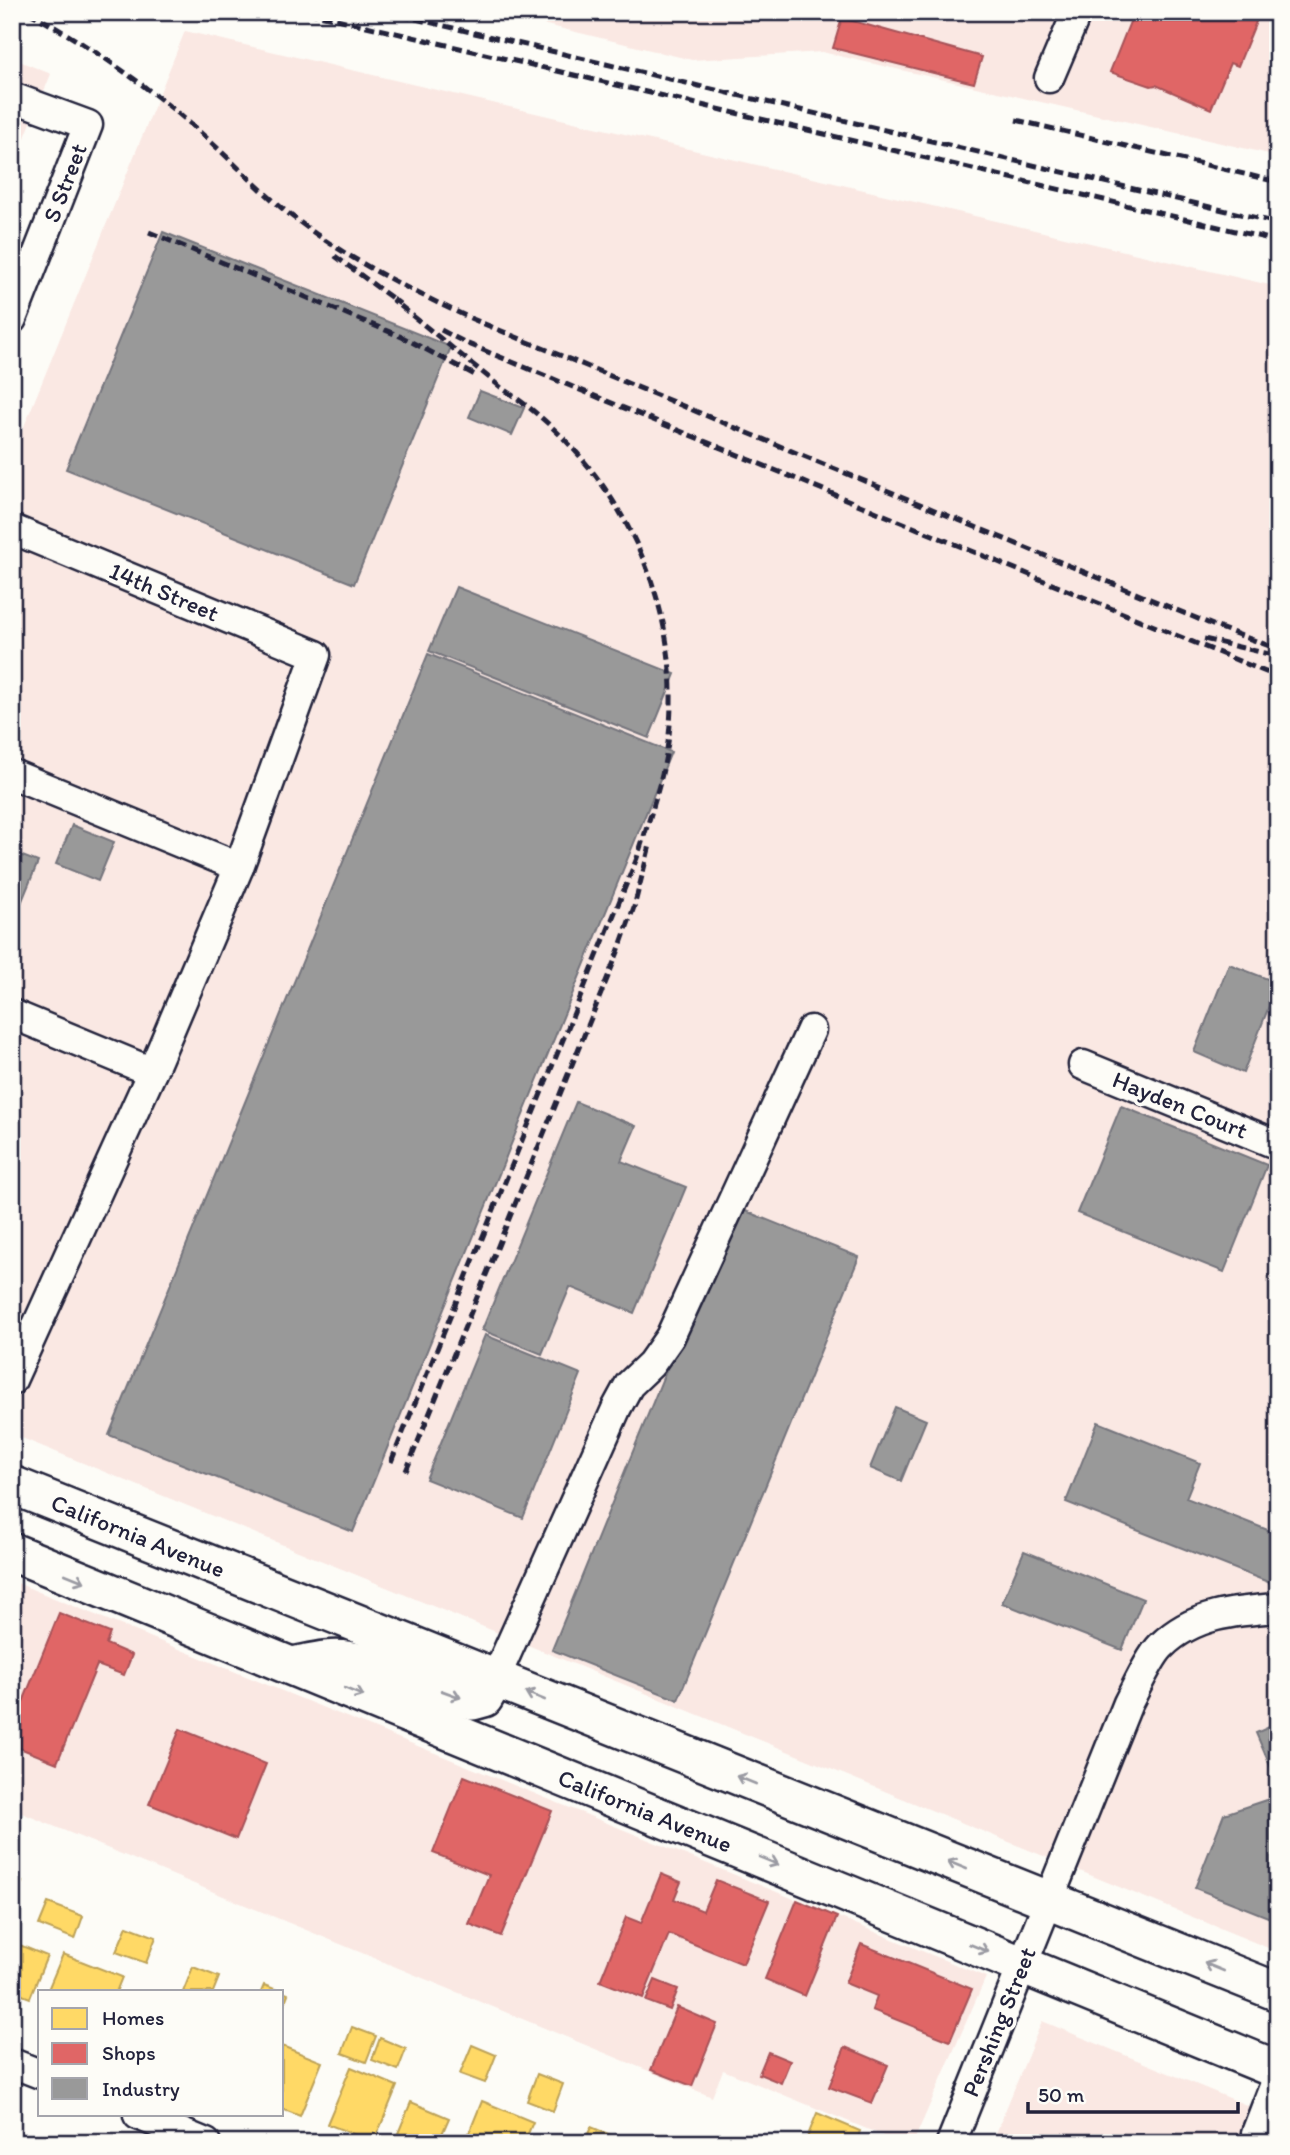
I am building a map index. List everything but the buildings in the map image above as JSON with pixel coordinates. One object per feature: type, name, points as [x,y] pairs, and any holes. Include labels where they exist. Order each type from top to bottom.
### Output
[{"type":"main road","name":"California Avenue","points":[[12,1485],[1278,1992]]},
{"type":"main road","points":[[12,1512],[69,1532],[91,1533],[115,1527]]},
{"type":"main road","name":"California Avenue","points":[[12,1552],[1278,2070]]},
{"type":"main road","points":[[291,1666],[328,1659],[346,1659],[372,1665],[473,1701],[485,1698],[495,1679]]},
{"type":"street","points":[[1049,78],[1077,12]]},
{"type":"street","name":"S Street","points":[[12,97],[88,125],[12,319]]},
{"type":"street","name":"14th Street","points":[[12,528],[316,655],[239,867]]},
{"type":"street","points":[[12,774],[239,867],[152,1072],[12,1380]]},
{"type":"street","points":[[12,1014],[152,1072]]},
{"type":"street","points":[[495,1679],[617,1407],[629,1385],[651,1364],[670,1337],[811,1030]]},
{"type":"street","name":"Hayden Court","points":[[1083,1065],[1278,1145]]},
{"type":"street","name":"Pershing Street","points":[[951,2143],[1128,1703],[1160,1647],[1195,1621],[1226,1612],[1278,1608]]},
{"type":"street","points":[[12,2063],[38,2073]]},
{"type":"street","points":[[1260,2139],[1278,2076]]},
{"type":"street","points":[[140,2116],[206,2143]]},
{"type":"shaded area","points":[[493,12],[1278,12],[1278,156],[822,52],[692,60]]},
{"type":"shaded area","points":[[185,31],[1278,287],[1278,1952],[12,1434],[12,456]]},
{"type":"shaded area","points":[[12,58],[51,74],[12,169]]},
{"type":"shaded area","points":[[12,1581],[986,1977],[913,2143],[901,2143],[723,2070],[712,2097],[12,1809]]},
{"type":"shaded area","points":[[1042,2021],[1278,2118],[1278,2143],[992,2143]]},
{"type":"railway","points":[[28,12],[96,53],[160,99],[304,226],[397,282],[470,318],[1220,628],[1278,649]]},
{"type":"railway","points":[[307,12],[1278,241]]},
{"type":"railway","points":[[386,12],[1278,223]]},
{"type":"railway","points":[[1016,120],[1278,182]]},
{"type":"railway","points":[[149,232],[402,337],[475,375]]},
{"type":"railway","points":[[335,256],[400,304]]},
{"type":"railway","points":[[391,1462],[637,858],[664,766],[669,735],[671,684],[665,634],[653,585],[634,539],[609,495],[579,455],[543,419],[392,299]]},
{"type":"railway","points":[[441,330],[466,343],[1278,677]]},
{"type":"railway","points":[[1204,639],[1269,654]]},
{"type":"railway","points":[[406,1471],[618,952],[634,907],[650,845]]}]
